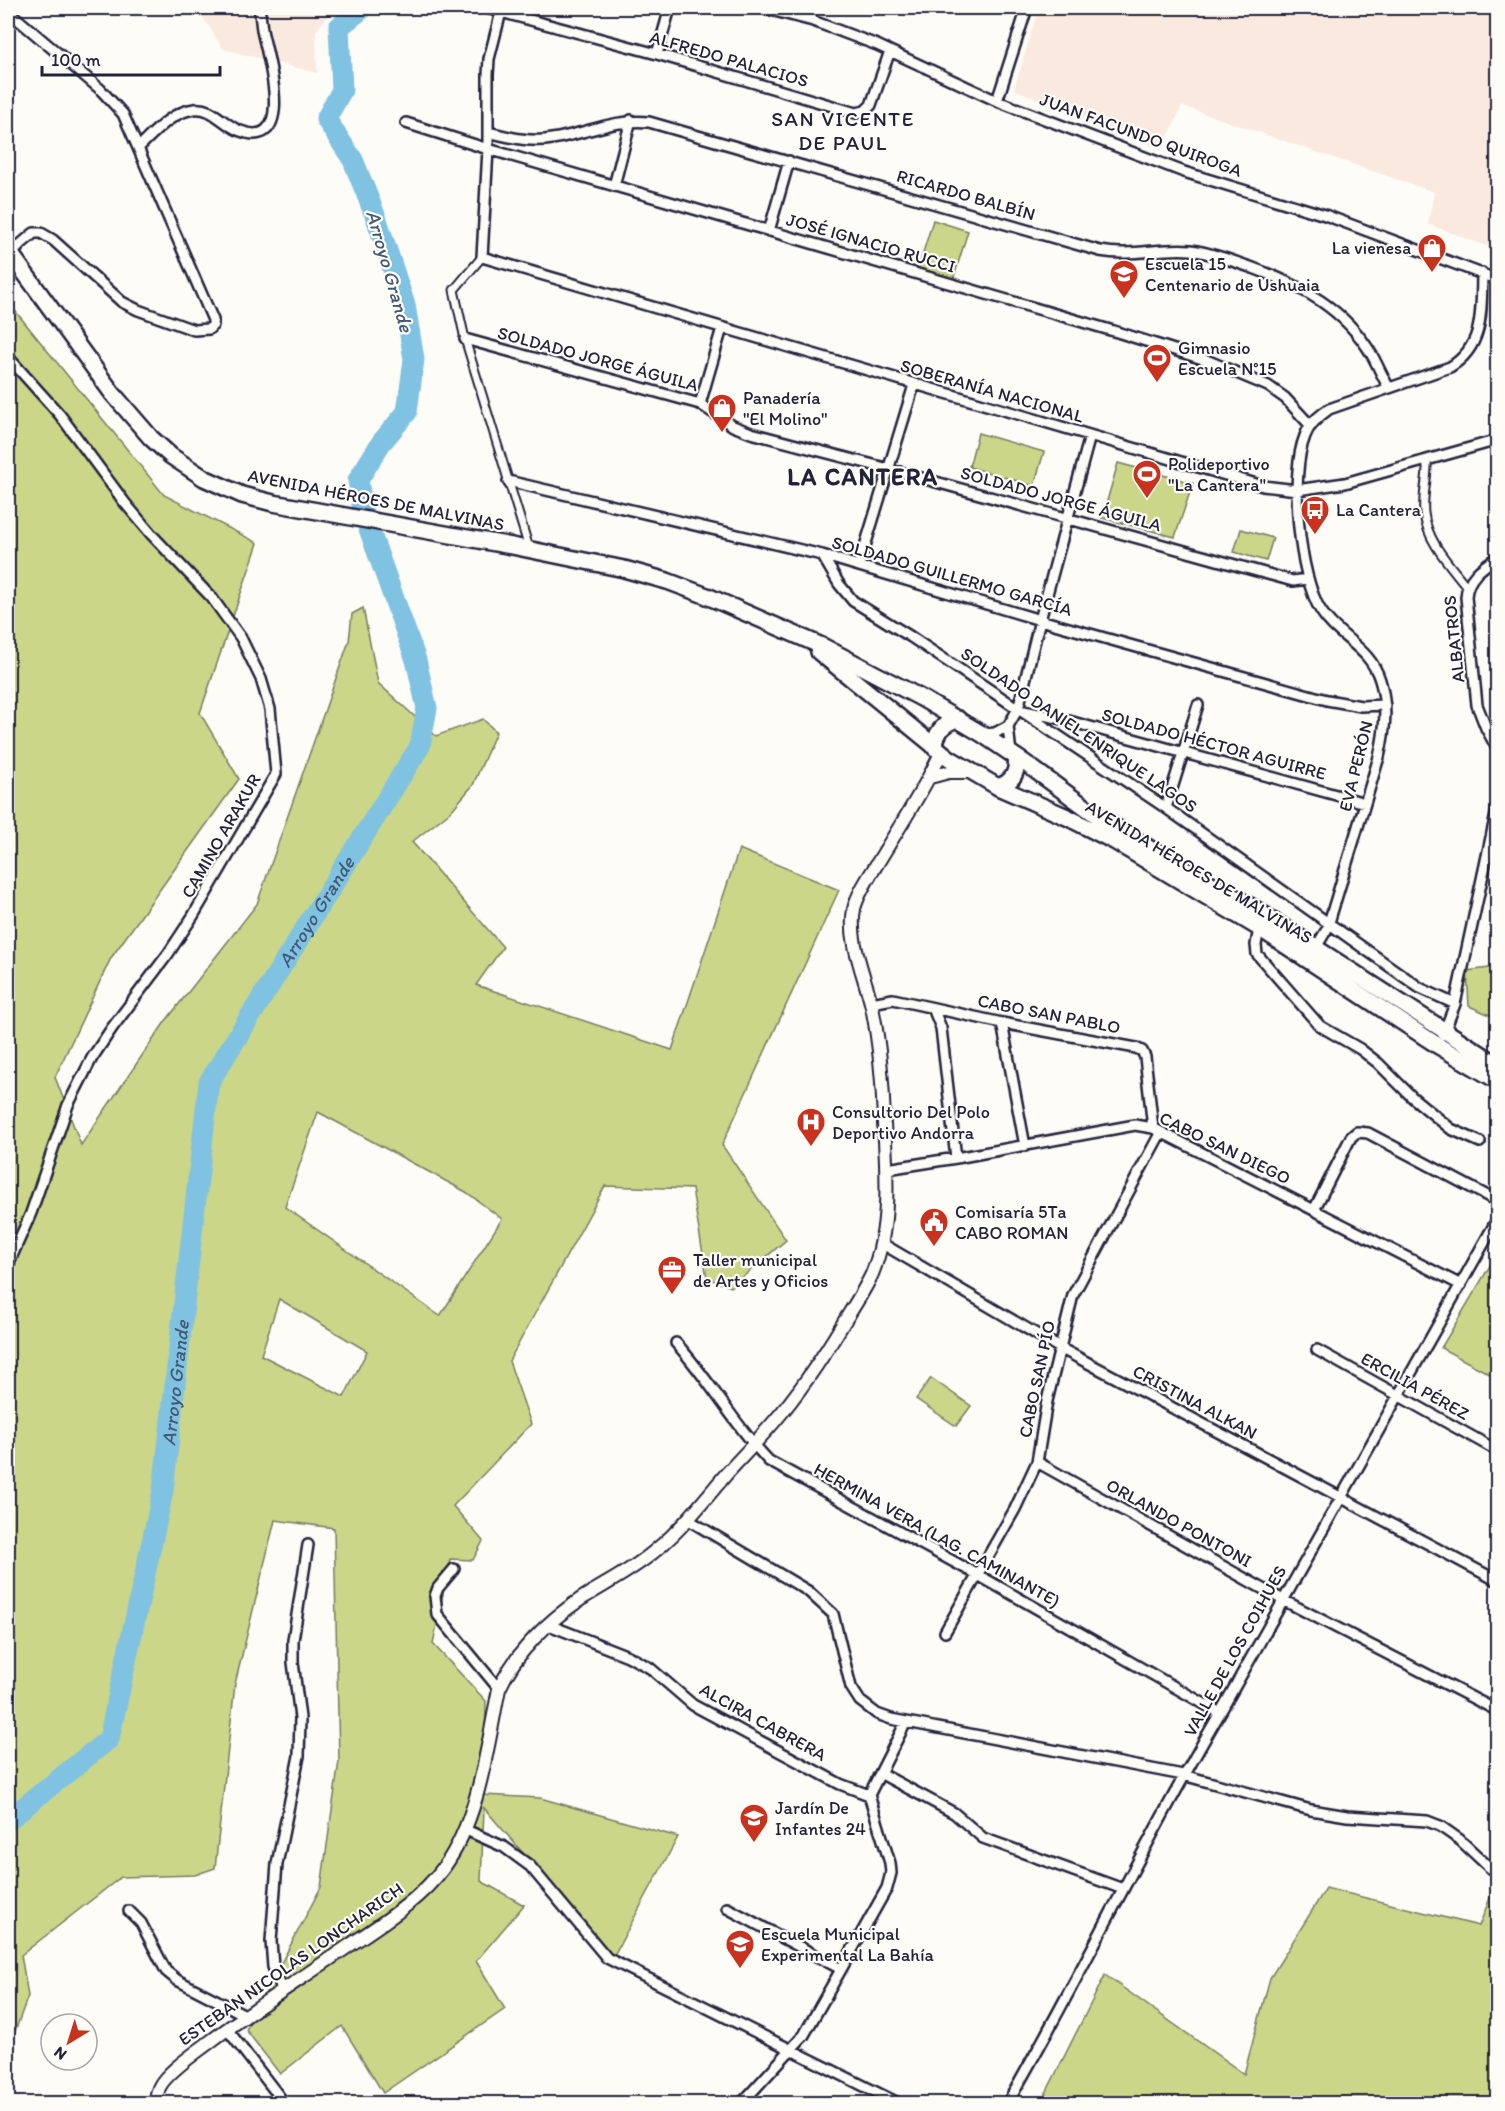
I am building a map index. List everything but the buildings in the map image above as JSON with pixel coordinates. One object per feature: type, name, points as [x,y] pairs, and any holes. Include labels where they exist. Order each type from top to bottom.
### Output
[{"type":"highway","name":"AVENIDA HÉROES DE MALVINAS","points":[[10,253],[130,416],[171,456],[187,468],[242,495],[305,510],[529,549],[624,569],[667,581],[838,654],[982,734],[1145,847],[1235,897],[1312,954],[1441,1038],[1497,1081]]},
{"type":"highway","name":"AVENIDA HÉROES DE MALVINAS","points":[[795,635],[832,662],[938,750],[971,771],[998,787],[1067,817],[1114,841],[1259,928],[1312,954]]},
{"type":"highway","points":[[938,750],[939,731],[952,720],[957,719]]},
{"type":"highway","points":[[998,787],[1014,777],[1017,765],[1014,755]]},
{"type":"highway","name":"AVENIDA HÉROES DE MALVINAS","points":[[1441,1038],[1497,1065]]},
{"type":"street","points":[[138,148],[160,126],[183,111],[196,108],[212,113],[234,129],[248,134],[258,134],[267,130],[275,106],[273,81],[259,8]]},
{"type":"street","name":"ALFREDO PALACIOS","points":[[486,8],[501,10],[657,54],[856,113],[865,111],[871,105],[890,51]]},
{"type":"street","points":[[657,54],[670,8]]},
{"type":"street","name":"JUAN FACUNDO QUIROGA","points":[[763,8],[813,21],[890,51],[997,101],[1185,172],[1314,212],[1497,280]]},
{"type":"street","points":[[806,8],[813,21]]},
{"type":"street","points":[[997,101],[1027,8]]},
{"type":"street","points":[[8,10],[100,89],[123,114],[133,132],[213,320],[213,325],[209,329],[194,330],[122,302],[53,240],[42,233],[34,233],[10,253]]},
{"type":"street","points":[[501,10],[488,75],[488,149],[482,256],[454,290],[465,339],[529,549]]},
{"type":"street","points":[[614,186],[631,120]]},
{"type":"street","name":"RICARDO BALBÍN","points":[[488,132],[521,139],[550,140],[631,120],[649,122],[1100,251],[1118,255],[1170,249],[1216,255],[1287,281],[1321,300],[1349,324],[1372,354],[1389,388]]},
{"type":"street","name":"JOSÉ IGNACIO RUCCI","points":[[406,123],[1206,360],[1268,386],[1285,398],[1311,426]]},
{"type":"street","points":[[769,231],[789,161]]},
{"type":"street","name":"SOBERANÍA NACIONAL","points":[[482,256],[1263,486],[1297,490],[1345,483],[1497,440]]},
{"type":"street","name":"EVA PERÓN","points":[[1312,954],[1329,922],[1365,802],[1385,733],[1385,705],[1380,679],[1370,658],[1321,611],[1307,579],[1298,512],[1298,463],[1305,435],[1317,418],[1329,409],[1450,367],[1463,359],[1473,346],[1478,328],[1482,273]]},
{"type":"street","points":[[700,404],[722,328]]},
{"type":"street","name":"SOLDADO JORGE ÁGUILA","points":[[465,339],[700,404],[733,426],[751,433],[1293,581],[1307,579]]},
{"type":"street","name":"CAMINO ARAKUR","points":[[8,357],[60,415],[125,503],[152,535],[212,598],[241,638],[261,679],[270,709],[276,774],[194,916],[92,1058],[68,1105],[31,1212],[8,1265]]},
{"type":"street","points":[[860,566],[914,385]]},
{"type":"street","points":[[982,734],[995,733],[1008,726],[1018,710],[1090,436]]},
{"type":"street","name":"ALBATROS","points":[[1427,461],[1424,514],[1431,537],[1445,560],[1467,587],[1477,705],[1486,728],[1496,744]]},
{"type":"street","name":"SOLDADO GUILLERMO GARCÍA","points":[[508,481],[822,555],[1040,620],[1327,700],[1361,706],[1385,705]]},
{"type":"street","name":"SOLDADO DANIEL ENRIQUE LAGOS","points":[[822,555],[838,584],[853,601],[911,637],[1166,808],[1420,988],[1455,1004]]},
{"type":"street","points":[[1467,587],[1477,573],[1497,556]]},
{"type":"street","points":[[1166,808],[1198,705]]},
{"type":"street","name":"SOLDADO HÉCTOR AGUIRRE","points":[[1018,710],[1058,718],[1365,802]]},
{"type":"street","points":[[1008,726],[1014,755]]},
{"type":"street","name":"ESTEBAN NICOLAS LONCHARICH","points":[[154,2103],[160,2086],[179,2066],[227,2029],[390,1918],[421,1894],[446,1864],[466,1830],[473,1809],[499,1689],[507,1672],[549,1624],[578,1601],[632,1568],[656,1550],[687,1519],[790,1402],[834,1338],[869,1279],[881,1243],[887,1169],[883,1088],[877,1032],[853,927],[855,907],[866,883],[930,777],[938,750]]},
{"type":"street","points":[[930,777],[950,772],[971,771]]},
{"type":"street","points":[[1441,1038],[1455,1004],[1497,805]]},
{"type":"street","points":[[1259,928],[1257,954],[1320,1026],[1360,1049],[1378,1063],[1412,1097],[1451,1128],[1480,1142]]},
{"type":"street","name":"CABO SAN PABLO","points":[[871,1003],[893,999],[1002,1023],[1136,1048],[1142,1051],[1145,1057],[1157,1130]]},
{"type":"street","points":[[933,1008],[941,1029],[956,1158]]},
{"type":"street","points":[[1002,1023],[1025,1146]]},
{"type":"street","name":"CABO SAN DIEGO","points":[[887,1169],[1135,1125],[1157,1130],[1461,1285]]},
{"type":"street","name":"CABO SAN PÍO","points":[[945,1632],[1015,1509],[1037,1462],[1047,1401],[1073,1295],[1157,1130]]},
{"type":"street","points":[[1314,1210],[1351,1137],[1357,1132],[1368,1132],[1495,1200],[1497,1205]]},
{"type":"street","name":"VALLE DE LOS COIHUES","points":[[1007,2103],[1041,2046],[1184,1775],[1497,1218]]},
{"type":"street","name":"CRISTINA ALKAN","points":[[881,1243],[1060,1348],[1497,1581]]},
{"type":"street","name":"HERMINA VERA (LAG. CAMINANTE)","points":[[676,1343],[693,1361],[753,1444],[769,1461],[978,1575],[1220,1713]]},
{"type":"street","name":"ERCILIA PÉREZ","points":[[1317,1350],[1497,1451]]},
{"type":"street","name":"ORLANDO PONTONI","points":[[1037,1462],[1283,1600],[1497,1711]]},
{"type":"street","points":[[687,1519],[808,1592],[833,1614],[851,1687],[860,1701],[877,1714],[906,1722],[1184,1775],[1311,1810],[1347,1816],[1427,1821],[1440,1826],[1460,1840],[1490,1868]]},
{"type":"street","points":[[283,1991],[273,1967],[271,1941],[277,1864],[299,1756],[300,1718],[293,1662],[293,1640],[308,1545]]},
{"type":"street","points":[[454,1569],[438,1588],[435,1596],[437,1614],[499,1689]]},
{"type":"street","name":"ALCIRA CABRERA","points":[[549,1624],[636,1660],[650,1668],[693,1704],[840,1784],[870,1795]]},
{"type":"street","points":[[741,2103],[804,2035],[887,1888],[891,1873],[870,1795],[906,1722]]},
{"type":"street","points":[[880,1773],[954,1813],[984,1838],[1123,1889]]},
{"type":"street","points":[[466,1830],[504,1847],[530,1866],[607,1958],[900,2103]]},
{"type":"street","points":[[727,1908],[841,1969]]},
{"type":"street","points":[[129,1911],[141,1923],[166,1971],[177,1980],[247,2016]]},
{"type":"street","points":[[227,2029],[285,2103]]},
{"type":"shaded area","points":[[197,8],[334,8],[316,31],[317,73],[223,49]]},
{"type":"shaded area","points":[[1039,8],[1497,8],[1497,250],[1428,224],[1434,192],[1182,106],[1162,150],[1014,89]]},
{"type":"green space","points":[[933,220],[968,231],[953,280],[918,269]]},
{"type":"green space","points":[[8,302],[164,495],[258,543],[200,713],[239,779],[111,958],[55,1077],[81,1145],[165,1022],[257,904],[349,641],[352,614],[363,608],[378,683],[436,736],[483,719],[496,732],[473,785],[451,811],[412,842],[503,947],[476,985],[672,1050],[739,849],[839,890],[722,1145],[786,1240],[731,1287],[707,1278],[692,1189],[605,1186],[509,1361],[531,1424],[453,1506],[483,1541],[473,1560],[450,1559],[433,1644],[486,1701],[484,1795],[540,1798],[678,1837],[613,1957],[484,1808],[481,1881],[524,1905],[476,1961],[505,2009],[383,2093],[342,2026],[280,2074],[246,2030],[321,1887],[339,1761],[334,1528],[275,1520],[235,1684],[215,1868],[195,1875],[121,1877],[21,1955],[28,1996],[10,2045],[8,2043]],"holes":[[[318,1112],[466,1192],[502,1219],[440,1316],[285,1207]],[[279,1299],[367,1351],[344,1397],[261,1355]]]},
{"type":"green space","points":[[978,433],[1044,452],[1034,486],[969,467]]},
{"type":"green space","name":"Polideportivo \"La Cantera\"","points":[[1118,463],[1193,483],[1175,537],[1102,518]]},
{"type":"green space","points":[[1241,529],[1273,538],[1266,561],[1234,552]]},
{"type":"green space","points":[[1498,967],[1497,1018],[1469,1006],[1467,971]]},
{"type":"green space","points":[[1497,1254],[1497,1378],[1441,1348]]},
{"type":"green space","points":[[931,1378],[971,1406],[956,1426],[916,1399]]},
{"type":"green space","points":[[1497,1880],[1497,2103],[1041,2103],[1105,1975],[1244,2074],[1270,1978],[1326,1888],[1479,1926]]},
{"type":"waterway","name":"Arroyo Grande","points":[[8,1820],[109,1739],[163,1491],[209,1082],[420,746],[427,708],[416,660],[363,512],[358,480],[381,443],[407,412],[414,359],[405,305],[377,220],[353,160],[326,119],[342,90],[339,27],[363,8]]},
{"type":"place","name":"La vienesa","points":[[1432,274]]},
{"type":"place","name":"Escuela 15 Centenario de Ushuaia","points":[[1124,300]]},
{"type":"place","name":"Gimnasio Escuela N°15","points":[[1157,384]]},
{"type":"place","name":"Panadería \"El Molino\"","points":[[722,434]]},
{"type":"place","name":"Polideportivo \"La Cantera\"","points":[[1147,500]]},
{"type":"place","name":"La Cantera","points":[[1315,536]]},
{"type":"place","name":"Consultorio Del Polo Deportivo Andorra","points":[[811,1148]]},
{"type":"place","name":"Comisaría 5Ta CABO ROMAN","points":[[934,1248]]},
{"type":"place","name":"Taller municipal de Artes y Oficios","points":[[672,1296]]},
{"type":"place","name":"Jardín De Infantes 24","points":[[754,1844]]},
{"type":"place","name":"Escuela Municipal Experimental La Bahía","points":[[740,1970]]},
{"type":"district","name":"SAN VICENTE DE PAUL","points":[[843,131]]},
{"type":"district","name":"LA CANTERA","points":[[863,477]]}]
